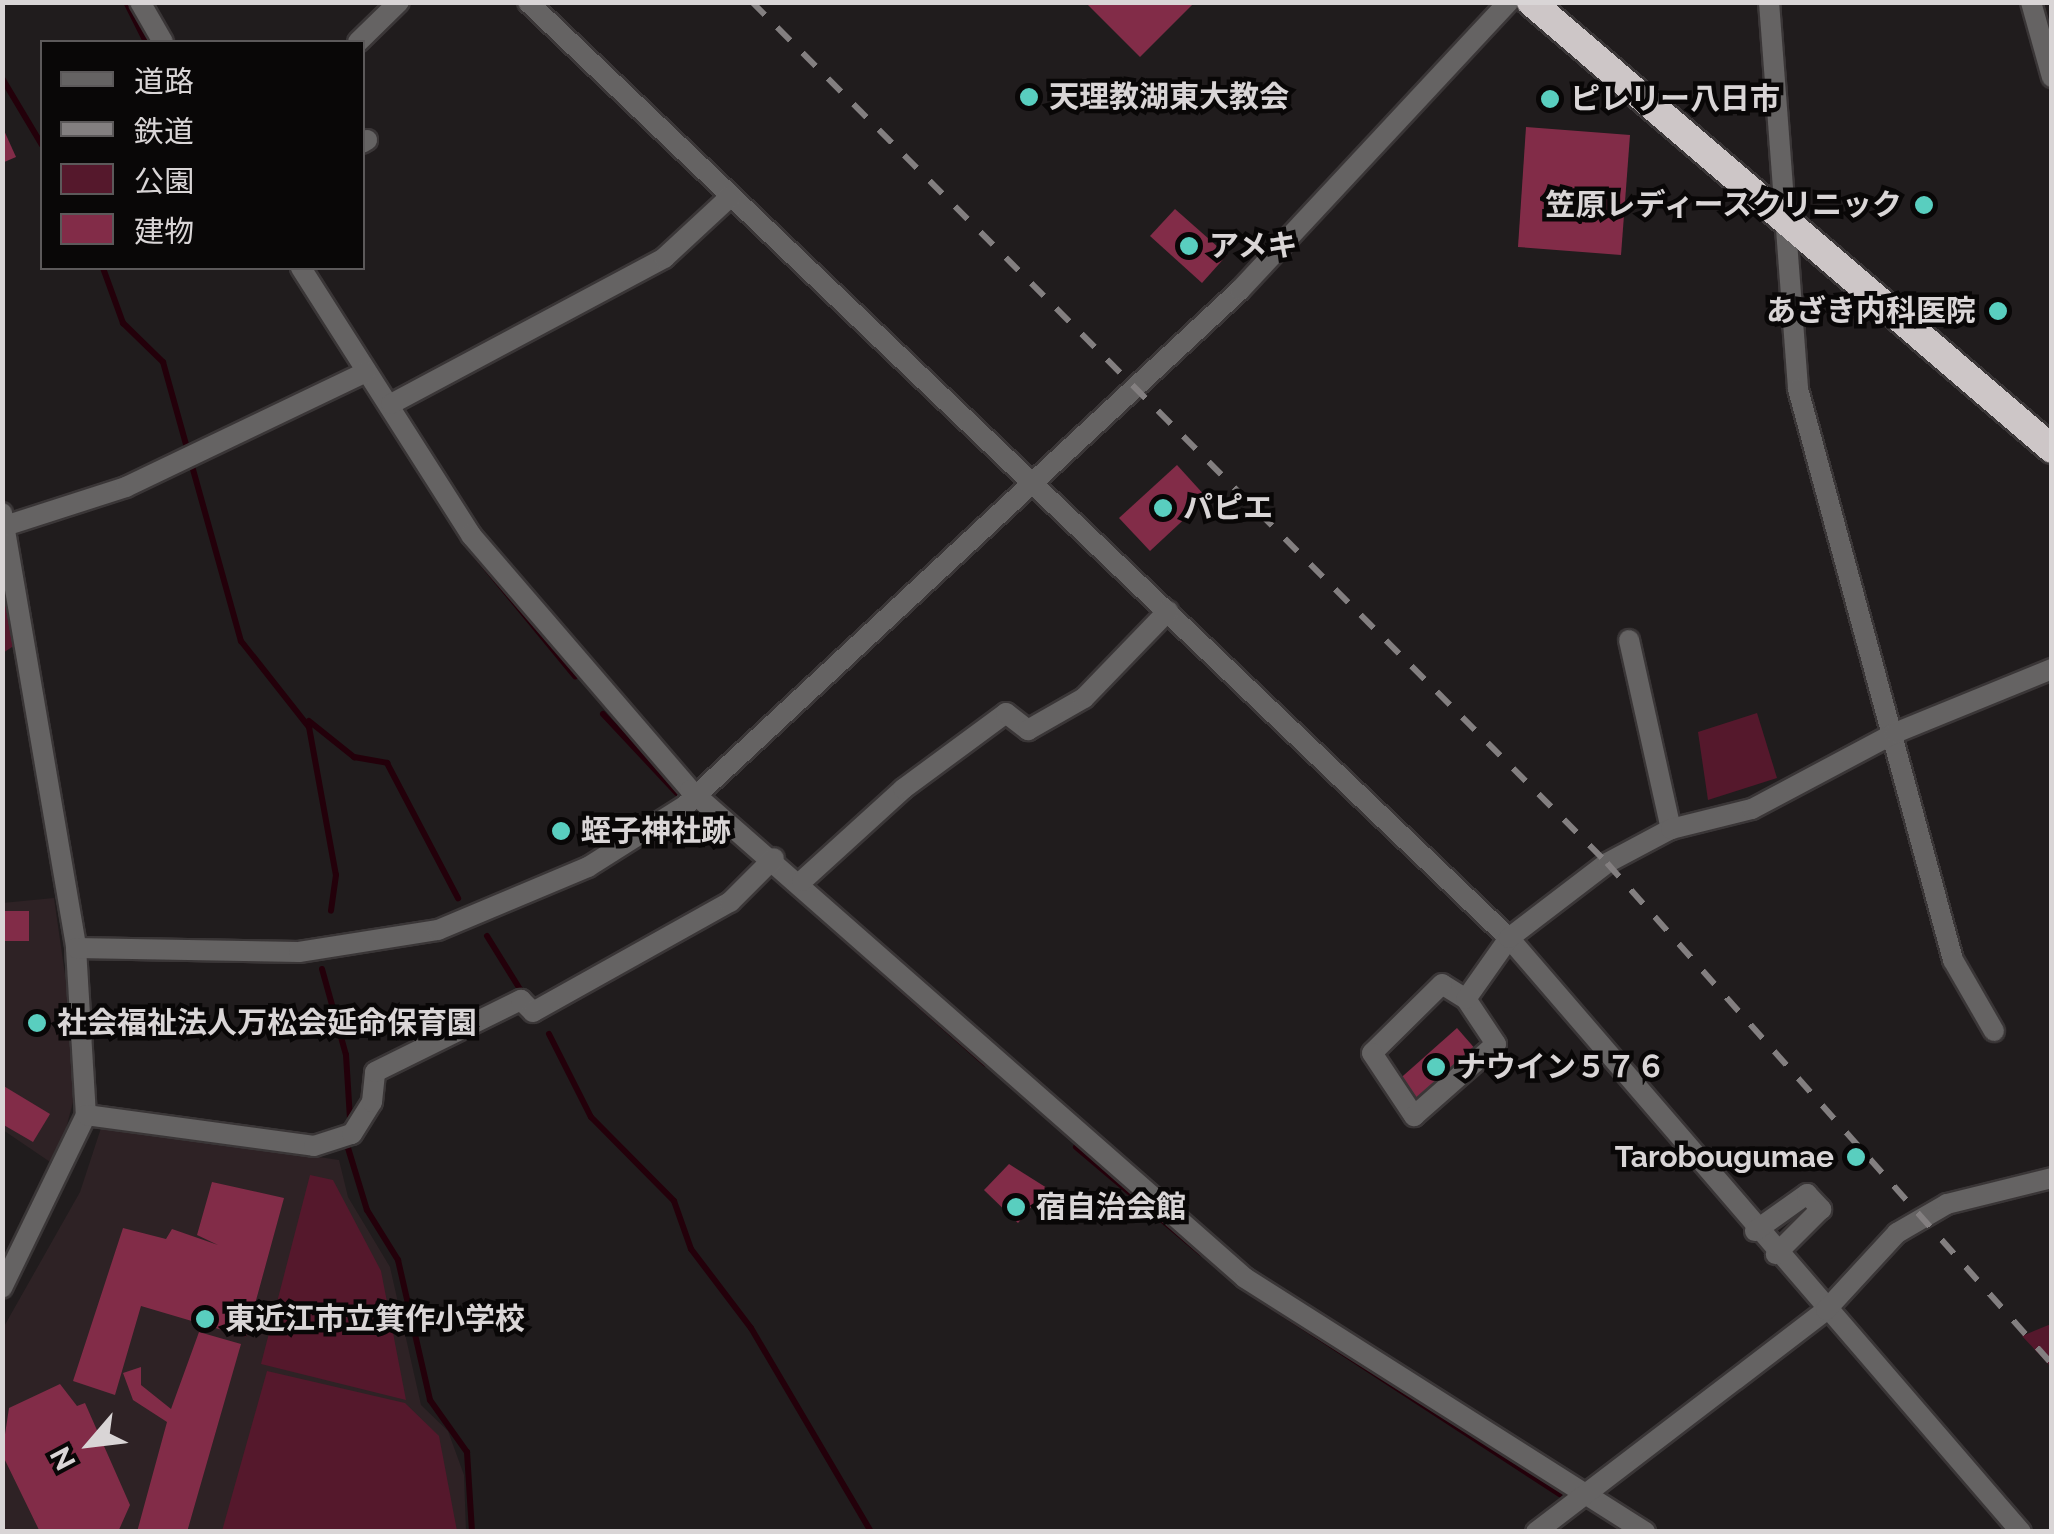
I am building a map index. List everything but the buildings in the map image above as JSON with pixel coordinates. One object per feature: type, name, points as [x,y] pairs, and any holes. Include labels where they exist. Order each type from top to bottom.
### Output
[{"type":"highway","points":[[1531,2],[2052,450]]},
{"type":"street","points":[[140,2],[162,40]]},
{"type":"street","points":[[360,40],[399,2]]},
{"type":"street","points":[[76,948],[299,952],[438,930],[588,867],[698,796],[1240,290],[1509,2]]},
{"type":"street","points":[[1769,2],[1790,228],[1798,390],[1953,960],[1994,1031]]},
{"type":"street","points":[[2031,2],[2052,77]]},
{"type":"street","points":[[539,6],[731,196],[1509,938],[1755,1231],[2021,1532]]},
{"type":"street","points":[[391,404],[664,258],[731,196]]},
{"type":"street","points":[[302,270],[471,534],[698,796],[802,881],[1245,1278],[1594,1492],[1646,1532]]},
{"type":"street","points":[[2,1288],[86,1115],[76,948],[4,519],[182,460],[366,372]]},
{"type":"street","points":[[802,881],[1006,713],[1028,730],[1084,698],[1168,611]]},
{"type":"street","points":[[1629,640],[1670,828]]},
{"type":"street","points":[[1466,998],[1509,938],[1670,828],[1752,809],[1894,732],[2052,669]]},
{"type":"street","points":[[86,1115],[314,1146],[352,1134],[372,1102],[375,1072],[520,1000],[533,1012],[730,902],[774,858]]},
{"type":"street","points":[[1442,984],[1466,998],[1496,1044],[1414,1116],[1372,1053],[1442,984]]},
{"type":"street","points":[[1536,1532],[1594,1492],[1826,1310],[1897,1233],[1947,1204],[2052,1178]]},
{"type":"street","points":[[1755,1231],[1807,1194],[1821,1209],[1776,1254]]},
{"type":"shaded area","name":"社会福祉法人万松会延命保育園","points":[[54,898],[74,1038],[73,1102],[56,1166],[3,1130],[2,903]]},
{"type":"shaded area","name":"東近江市立箕作小学校","points":[[121,1127],[339,1160],[348,1197],[390,1267],[421,1405],[448,1431],[464,1475],[466,1531],[3,1531],[2,1330],[80,1192],[101,1128]]},
{"type":"green space","points":[[2,570],[15,645],[3,653],[2,653]]},
{"type":"green space","points":[[1757,713],[1777,778],[1708,800],[1698,732]]},
{"type":"green space","points":[[310,1175],[333,1180],[381,1271],[406,1400],[261,1364]]},
{"type":"green space","points":[[2051,1324],[2051,1367],[2022,1336]]},
{"type":"green space","points":[[267,1371],[405,1403],[439,1436],[457,1531],[222,1531]]},
{"type":"waterway","points":[[126,2],[145,40]]},
{"type":"waterway","points":[[2,78],[40,142]]},
{"type":"waterway","points":[[104,270],[123,323],[163,362],[241,641],[309,727],[336,875],[331,911]]},
{"type":"waterway","points":[[473,552],[575,676]]},
{"type":"waterway","points":[[603,714],[677,793]]},
{"type":"waterway","points":[[309,721],[354,757],[387,763],[458,898]]},
{"type":"waterway","points":[[704,817],[730,839]]},
{"type":"waterway","points":[[826,922],[985,1063]]},
{"type":"waterway","points":[[487,936],[523,994]]},
{"type":"waterway","points":[[322,969],[346,1055],[350,1119]]},
{"type":"waterway","points":[[549,1034],[591,1117],[674,1201],[691,1249],[751,1328],[871,1532]]},
{"type":"waterway","points":[[1076,1147],[1201,1253]]},
{"type":"waterway","points":[[348,1148],[367,1210],[398,1260],[430,1400],[467,1452],[472,1532]]},
{"type":"waterway","points":[[1242,1287],[1560,1494]]},
{"type":"railway","points":[[752,2],[1607,863],[2052,1364]]},
{"type":"place","name":"天理教湖東大教会","points":[[1029,97]]},
{"type":"place","name":"ピレリー八日市","points":[[1550,99]]},
{"type":"place","name":"笠原レディースクリニック","points":[[1924,205]]},
{"type":"place","name":"アメキ","points":[[1189,246]]},
{"type":"place","name":"あざき内科医院","points":[[1998,311]]},
{"type":"place","name":"パピエ","points":[[1163,508]]},
{"type":"place","name":"蛭子神社跡","points":[[561,831]]},
{"type":"place","name":"社会福祉法人万松会延命保育園","points":[[37,1023]]},
{"type":"place","name":"ナウイン５７６","points":[[1436,1067]]},
{"type":"place","name":"Tarobougumae","points":[[1856,1157]]},
{"type":"place","name":"宿自治会館","points":[[1016,1207]]},
{"type":"place","name":"東近江市立箕作小学校","points":[[205,1319]]}]
